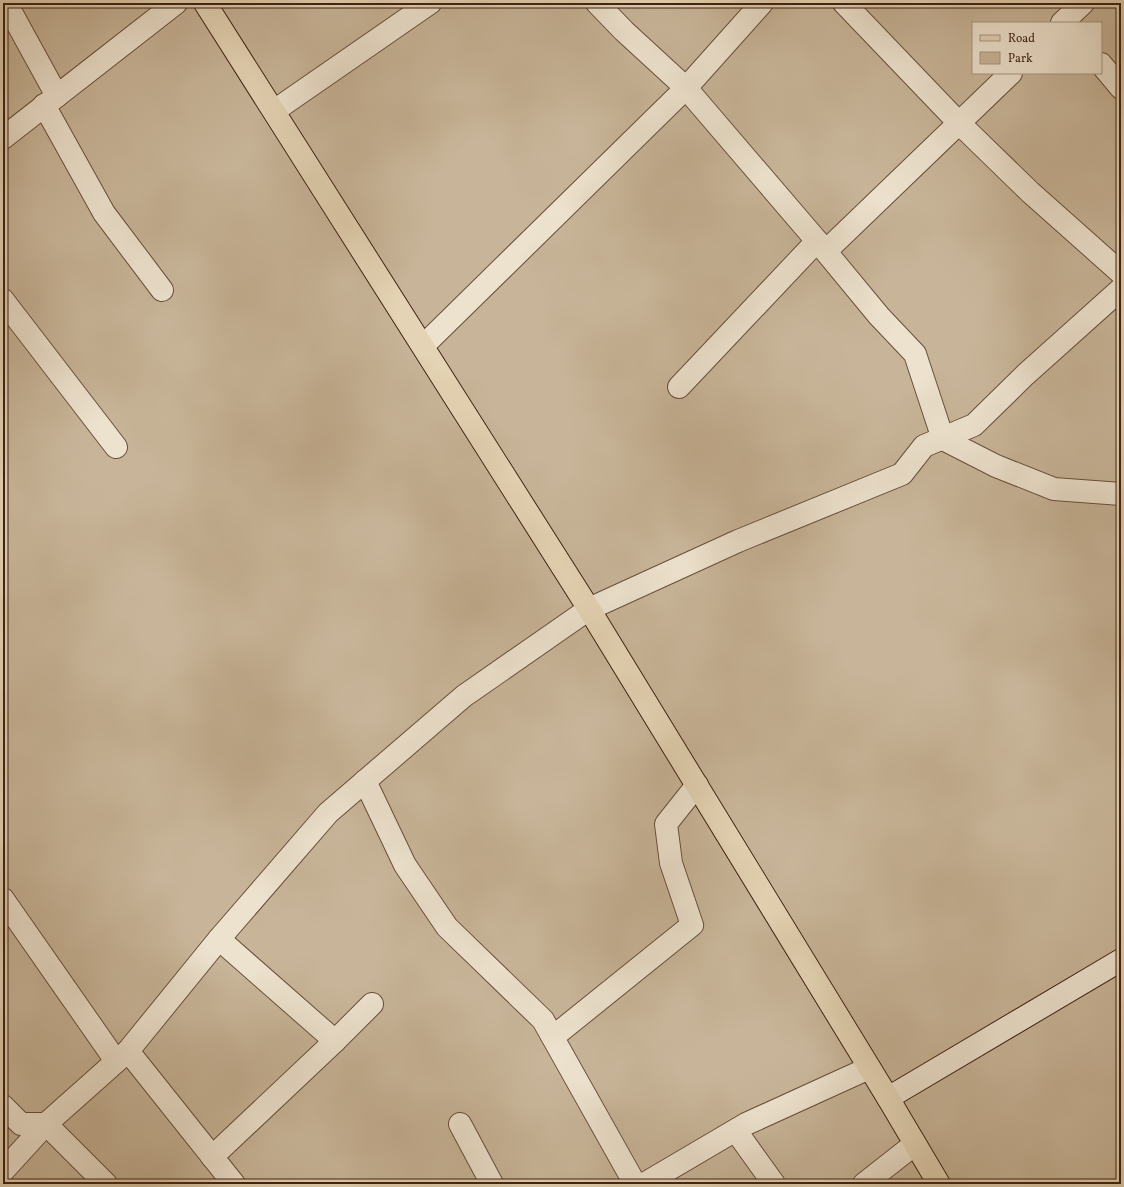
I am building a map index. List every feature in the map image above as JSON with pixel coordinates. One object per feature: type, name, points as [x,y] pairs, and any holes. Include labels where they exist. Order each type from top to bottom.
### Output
[{"type":"main road","points":[[205,3],[589,610],[888,1098],[939,1184]]},
{"type":"street","points":[[6,3],[50,101],[104,213],[162,290]]},
{"type":"street","points":[[3,138],[176,3]]},
{"type":"street","points":[[274,111],[430,3]]},
{"type":"street","points":[[597,3],[624,31],[686,88],[879,316],[915,354],[943,438],[996,466],[1054,489],[1121,494]]},
{"type":"street","points":[[423,346],[686,88],[762,3]]},
{"type":"street","points":[[844,3],[959,123],[1030,192],[1121,273]]},
{"type":"street","points":[[1102,65],[1121,88]]},
{"type":"street","points":[[679,387],[821,246],[959,123],[1010,74]]},
{"type":"street","points":[[3,1171],[46,1124],[122,1056],[219,939],[328,813],[464,696],[589,610],[738,541],[902,474],[924,446],[974,425],[1024,375],[1121,288]]},
{"type":"street","points":[[3,300],[116,447]]},
{"type":"street","points":[[365,781],[405,865],[447,927],[543,1020],[636,1184]]},
{"type":"street","points":[[553,1037],[692,926],[671,863],[666,824],[697,786]]},
{"type":"street","points":[[3,899],[122,1056],[212,1157],[234,1184]]},
{"type":"street","points":[[219,939],[335,1041]]},
{"type":"street","points":[[888,1098],[1121,960]]},
{"type":"street","points":[[212,1157],[372,1004]]},
{"type":"street","points":[[644,1184],[746,1124],[869,1068]]},
{"type":"street","points":[[3,1106],[21,1124],[46,1124],[106,1184]]},
{"type":"street","points":[[460,1124],[492,1184]]},
{"type":"street","points":[[736,1131],[774,1184]]},
{"type":"street","points":[[864,1184],[915,1144]]},
{"type":"green space","points":[[3,3],[1121,3],[1121,1184],[3,1184]]}]
